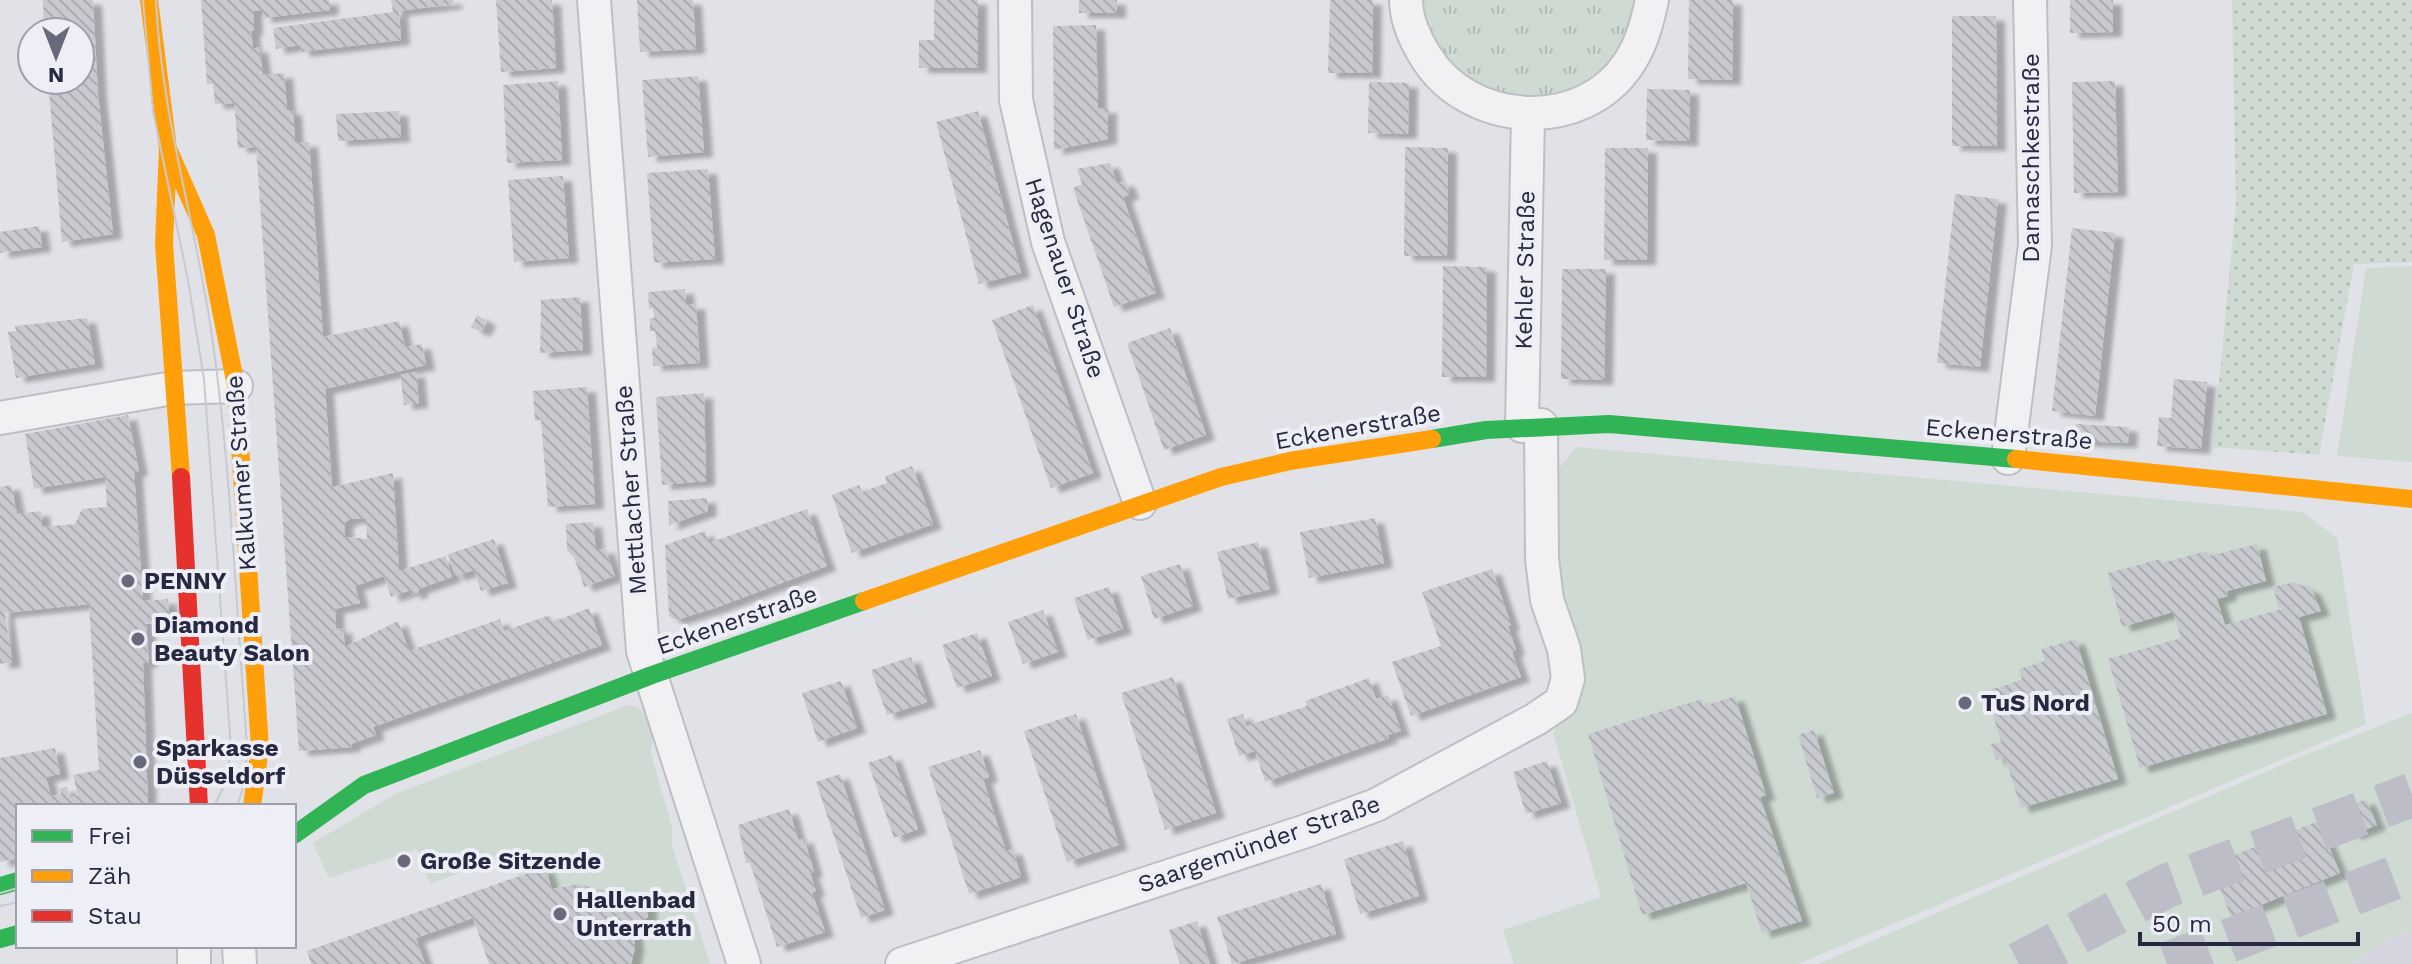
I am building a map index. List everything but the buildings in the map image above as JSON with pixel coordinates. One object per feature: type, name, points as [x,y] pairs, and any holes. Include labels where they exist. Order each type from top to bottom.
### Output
[{"type":"street","name":"Kalkumer Straße","points":[[149,0],[156,74],[168,149],[164,244],[188,576],[199,804]]},
{"type":"street","name":"Mettlacher Straße","points":[[594,0],[643,651],[744,964]]},
{"type":"street","name":"Hagenauer Straße","points":[[1015,0],[1016,100],[1048,242],[1140,503]]},
{"type":"street","points":[[1406,0],[1416,40],[1434,70],[1461,94],[1493,109],[1528,114],[1566,109],[1600,92],[1628,65],[1646,32],[1652,0]]},
{"type":"street","name":"Damaschkestraße","points":[[2008,458],[2035,245],[2030,0]]},
{"type":"street","name":"Kehler Straße","points":[[1528,114],[1531,426]]},
{"type":"street","name":"Kalkumer Straße","points":[[168,149],[206,235],[236,386],[260,748],[252,804]]},
{"type":"street","points":[[0,418],[173,388],[236,386]]},
{"type":"street","name":"Eckenerstraße","points":[[296,834],[364,785],[652,675],[1140,503],[1221,477],[1290,461],[1531,426],[1609,424],[2008,458],[2412,499]]},
{"type":"street","name":"Saargemünder Straße","points":[[902,964],[1376,805],[1536,719],[1561,702],[1568,679],[1564,649],[1547,600],[1543,573],[1531,426]]},
{"type":"street","points":[[260,748],[264,769],[274,786]]},
{"type":"street","name":"Eckenerstraße","points":[[330,786],[344,782],[364,785]]},
{"type":"shaded area","points":[[2412,931],[2412,964],[2352,964],[2391,938]]},
{"type":"green space","points":[[1422,0],[1640,0],[1635,30],[1592,85],[1525,103],[1462,79],[1439,55],[1425,24]]},
{"type":"green space","points":[[2232,0],[2412,0],[2412,262],[2354,264],[2319,455],[2213,447],[2236,204]]},
{"type":"green space","points":[[2412,266],[2412,462],[2337,456],[2366,268]]},
{"type":"green space","name":"TuS Nord","points":[[1576,447],[2303,512],[2337,538],[2366,724],[1798,964],[1514,964],[1503,930],[1601,897],[1553,733],[1579,681],[1554,557],[1556,472]]},
{"type":"green space","points":[[629,705],[639,708],[654,726],[651,753],[673,831],[671,842],[710,964],[631,964],[635,948],[633,926],[644,922],[650,911],[644,895],[626,893],[618,902],[587,886],[570,885],[552,889],[545,867],[518,876],[511,854],[430,884],[417,849],[329,878],[313,843],[395,794]]},
{"type":"green space","points":[[2412,713],[2412,931],[2391,938],[2352,964],[1818,964],[2307,754]]},
{"type":"tunnel","points":[[2019,964],[2166,886],[2412,795]]},
{"type":"tunnel","points":[[2167,964],[2412,871]]},
{"type":"tram line","points":[[143,0],[153,111],[188,280],[204,379],[231,748],[226,782],[215,804]]},
{"type":"tram line","points":[[156,0],[164,83],[204,288],[224,433],[247,746],[245,782],[238,804]]},
{"type":"tram line","points":[[0,893],[16,889]]},
{"type":"tram line","points":[[0,906],[16,902]]},
{"type":"traffic: fast","points":[[1432,439],[1486,430],[1609,424],[2016,459]]},
{"type":"traffic: fast","points":[[296,834],[364,785],[652,675],[864,601]]},
{"type":"traffic: fast","points":[[0,886],[16,882]]},
{"type":"traffic: fast","points":[[0,939],[16,935]]},
{"type":"traffic: slow","points":[[149,0],[168,149],[164,244],[181,477]]},
{"type":"traffic: slow","points":[[169,151],[206,235],[236,386],[260,748],[252,804]]},
{"type":"traffic: slow","points":[[864,601],[1221,477],[1290,461],[1432,439]]},
{"type":"traffic: slow","points":[[2016,459],[2412,499]]},
{"type":"traffic: jam","points":[[181,477],[199,804]]},
{"type":"place","name":"PENNY","points":[[128,581]]},
{"type":"place","name":"Diamond Beauty Salon","points":[[138,639]]},
{"type":"place","name":"TuS Nord","points":[[1965,703]]},
{"type":"place","name":"Sparkasse Düsseldorf","points":[[140,762]]},
{"type":"place","name":"Große Sitzende","points":[[404,861]]},
{"type":"place","name":"Hallenbad Unterrath","points":[[560,914]]}]
